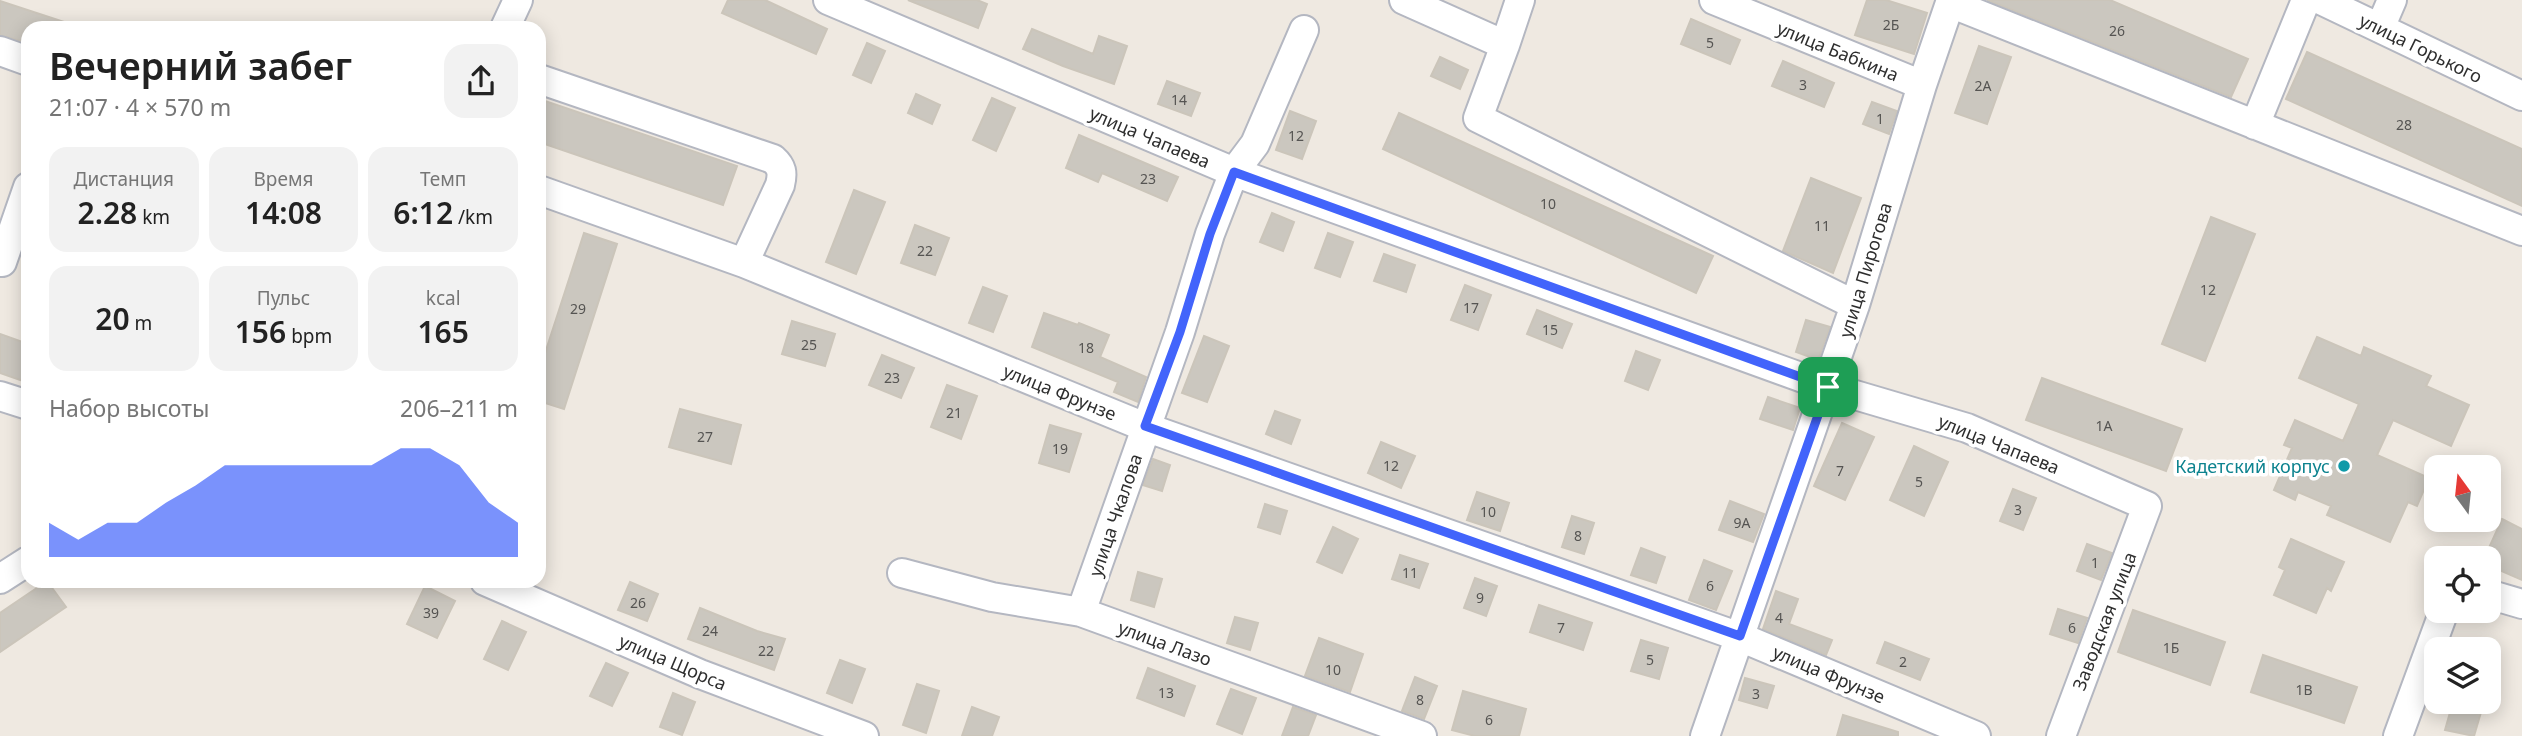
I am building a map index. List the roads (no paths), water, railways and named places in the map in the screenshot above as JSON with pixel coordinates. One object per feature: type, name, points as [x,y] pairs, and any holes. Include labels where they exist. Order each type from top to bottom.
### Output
[{"type":"street","points":[[508,21],[518,0]]},
{"type":"street","name":"улица Чапаева","points":[[828,0],[1234,172],[1828,387],[1967,428],[2147,506]]},
{"type":"street","points":[[1404,0],[1505,45]]},
{"type":"street","points":[[1520,0],[1478,118],[1855,305]]},
{"type":"street","name":"улица Бабкина","points":[[1714,0],[1922,85]]},
{"type":"street","points":[[2255,125],[2306,0]]},
{"type":"street","name":"улица Горького","points":[[2321,0],[2522,96]]},
{"type":"street","points":[[2380,28],[2392,0]]},
{"type":"street","points":[[1951,2],[2522,231]]},
{"type":"street","name":"улица Пирогова","points":[[1705,736],[1828,387],[1922,85],[1951,2]]},
{"type":"street","name":"улица Чкалова","points":[[1081,612],[1180,332],[1210,234],[1234,172],[1255,144],[1304,30]]},
{"type":"street","points":[[0,51],[21,58]]},
{"type":"street","points":[[546,81],[773,159],[779,164],[783,174],[780,185],[744,263]]},
{"type":"street","name":"улица Фрунзе","points":[[546,192],[744,263],[1145,426],[1740,636],[1976,736]]},
{"type":"street","points":[[0,261],[2,262],[21,207]]},
{"type":"street","points":[[0,396],[21,403]]},
{"type":"street","name":"Заводская улица","points":[[2061,736],[2147,506]]},
{"type":"street","points":[[0,579],[21,566]]},
{"type":"street","name":"улица Лазо","points":[[902,573],[992,597],[1081,612],[1422,736]]},
{"type":"street","name":"улица Щорса","points":[[501,588],[700,674],[864,736]]},
{"type":"street","points":[[2501,598],[2522,604]]},
{"type":"street","points":[[2398,736],[2440,623]]},
{"type":"place","name":"Кадетский корпус","points":[[2344,466]]}]
